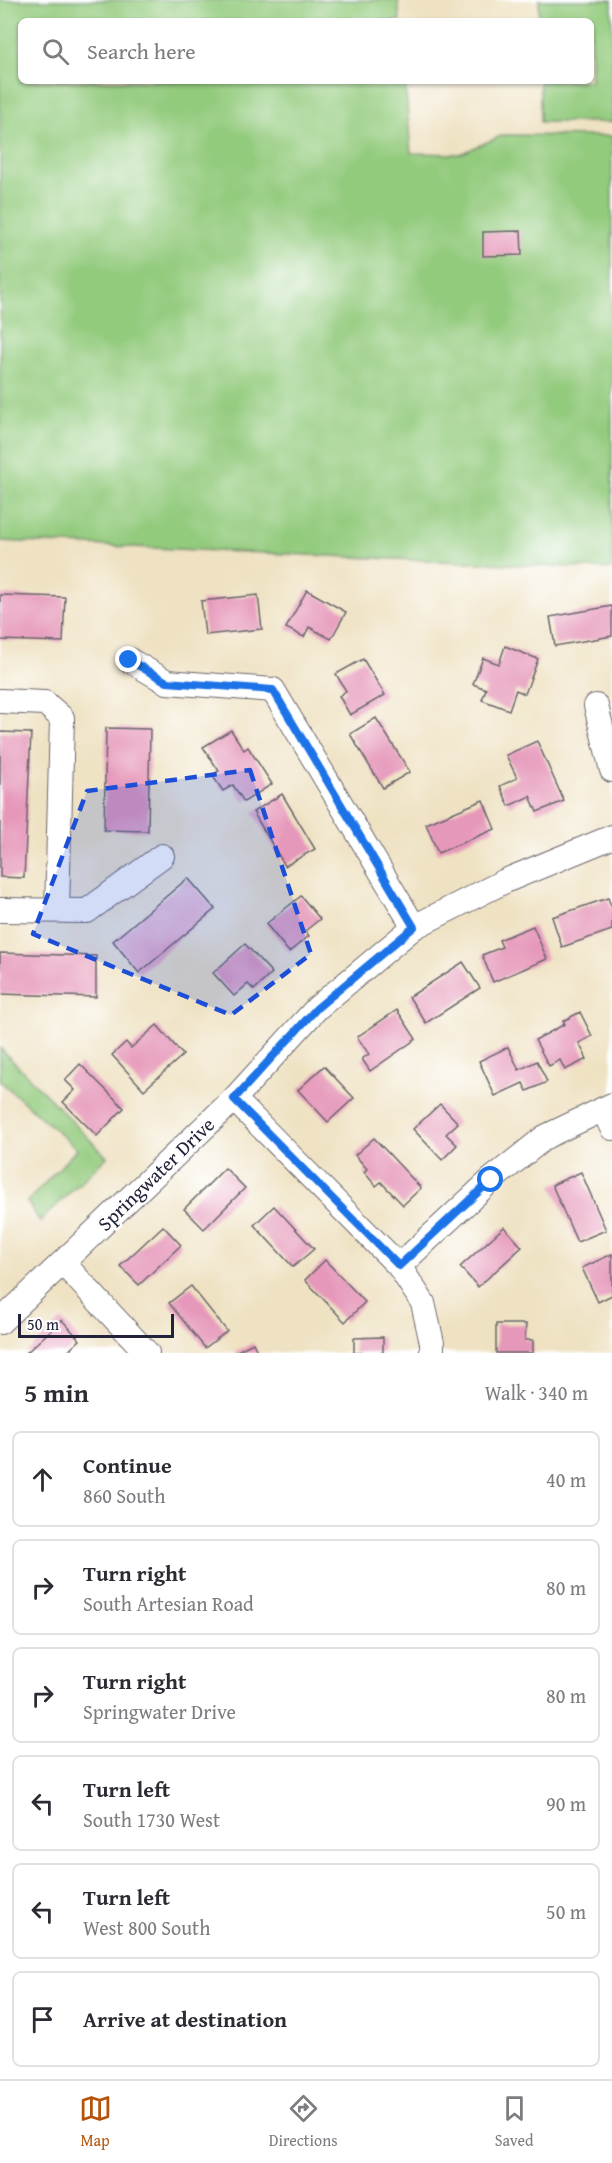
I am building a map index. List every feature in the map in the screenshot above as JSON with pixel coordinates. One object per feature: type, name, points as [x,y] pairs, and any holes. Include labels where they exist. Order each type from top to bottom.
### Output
[{"type":"street","points":[[129,660],[167,682],[273,690],[414,927]]},
{"type":"street","points":[[0,701],[45,703],[62,718],[57,910]]},
{"type":"street","points":[[596,706],[612,770]]},
{"type":"street","name":"Springwater Drive","points":[[0,1322],[234,1099],[317,1008],[414,927],[505,881],[612,837]]},
{"type":"street","points":[[0,910],[87,911],[162,856]]},
{"type":"street","points":[[234,1099],[399,1266],[423,1303],[432,1353]]},
{"type":"street","points":[[399,1266],[491,1180],[545,1137],[609,1114]]},
{"type":"street","points":[[63,1263],[147,1353]]},
{"type":"highlighted area","points":[[250,770],[311,954],[231,1015],[33,934],[87,791]]},
{"type":"green space","points":[[0,0],[398,0],[400,18],[18,18],[18,84],[405,84],[411,153],[460,154],[503,135],[612,136],[612,569],[0,541]]},
{"type":"green space","points":[[539,0],[612,0],[612,122],[540,122],[540,84],[594,84],[594,18],[539,18]]},
{"type":"green space","points":[[0,1048],[107,1157],[40,1221],[27,1202],[77,1149],[0,1081]]},
{"type":"building","points":[[521,231],[522,255],[483,256],[483,232]]},
{"type":"building","points":[[307,590],[346,612],[331,639],[309,627],[304,637],[286,628]]},
{"type":"building","points":[[0,595],[65,597],[63,642],[0,640]]},
{"type":"building","points":[[258,595],[262,629],[205,635],[201,601]]},
{"type":"building","points":[[612,606],[612,636],[555,646],[550,617]]},
{"type":"building","points":[[505,646],[538,659],[525,694],[516,690],[509,710],[482,700],[486,689],[473,684],[483,658],[499,664]]},
{"type":"building","points":[[363,659],[385,695],[350,715],[339,696],[346,691],[336,674]]},
{"type":"building","points":[[376,718],[410,772],[383,788],[350,734]]},
{"type":"building","points":[[106,728],[150,729],[148,831],[104,830]]},
{"type":"building","points":[[231,730],[244,750],[248,747],[272,784],[244,802],[233,785],[223,791],[212,775],[219,771],[203,747]]},
{"type":"building","points":[[0,732],[31,733],[24,878],[0,877]]},
{"type":"building","points":[[537,741],[564,801],[537,812],[530,796],[509,806],[500,786],[517,778],[506,755]]},
{"type":"building","points":[[282,794],[315,849],[285,866],[253,812]]},
{"type":"building","points":[[483,800],[495,829],[438,853],[426,824]]},
{"type":"building","points":[[188,878],[215,909],[139,973],[113,941]]},
{"type":"building","points":[[301,896],[320,919],[305,931],[309,936],[289,952],[266,924]]},
{"type":"building","points":[[608,898],[612,908],[612,930],[562,947],[552,917]]},
{"type":"building","points":[[533,926],[547,959],[493,982],[482,955],[502,947],[499,940]]},
{"type":"building","points":[[245,944],[272,973],[254,990],[248,984],[234,996],[213,973]]},
{"type":"building","points":[[0,953],[96,956],[96,997],[0,994]]},
{"type":"building","points":[[463,962],[480,988],[426,1023],[409,997]]},
{"type":"building","points":[[397,1010],[416,1039],[370,1071],[362,1059],[369,1054],[357,1037]]},
{"type":"building","points":[[580,1012],[592,1036],[579,1043],[587,1059],[565,1070],[560,1060],[549,1066],[535,1040],[565,1024],[563,1021]]},
{"type":"building","points":[[157,1025],[183,1055],[144,1090],[112,1055],[126,1042],[131,1048]]},
{"type":"building","points":[[508,1047],[519,1070],[537,1061],[547,1082],[527,1091],[523,1083],[495,1096],[479,1061]]},
{"type":"building","points":[[80,1064],[124,1108],[97,1136],[63,1102],[75,1090],[65,1080]]},
{"type":"building","points":[[324,1066],[354,1098],[328,1122],[298,1090]]},
{"type":"building","points":[[440,1104],[458,1123],[446,1134],[457,1145],[442,1160],[413,1129]]},
{"type":"building","points":[[374,1138],[421,1188],[403,1205],[381,1182],[376,1186],[364,1172],[367,1169],[355,1155]]},
{"type":"building","points":[[225,1168],[245,1188],[204,1229],[184,1209]]},
{"type":"building","points":[[581,1172],[606,1230],[577,1242],[552,1185]]},
{"type":"building","points":[[274,1206],[314,1249],[293,1267],[254,1225]]},
{"type":"building","points":[[163,1226],[181,1245],[139,1285],[120,1266]]},
{"type":"building","points":[[504,1227],[522,1247],[478,1287],[460,1267]]},
{"type":"building","points":[[612,1254],[612,1295],[598,1302],[582,1268]]},
{"type":"building","points":[[325,1260],[365,1302],[345,1322],[305,1280]]},
{"type":"building","points":[[191,1286],[227,1331],[205,1348],[169,1303]]},
{"type":"building","points":[[62,1320],[80,1340],[66,1353],[26,1353]]},
{"type":"building","points":[[496,1324],[526,1324],[525,1340],[533,1340],[533,1353],[496,1353]]},
{"type":"building","points":[[383,1337],[383,1353],[354,1353],[354,1338]]},
{"type":"building","points":[[253,1343],[258,1353],[233,1353]]},
{"type":"route","points":[[129,660],[167,682],[273,690],[414,927],[317,1008],[234,1099],[399,1266],[491,1180]]}]
